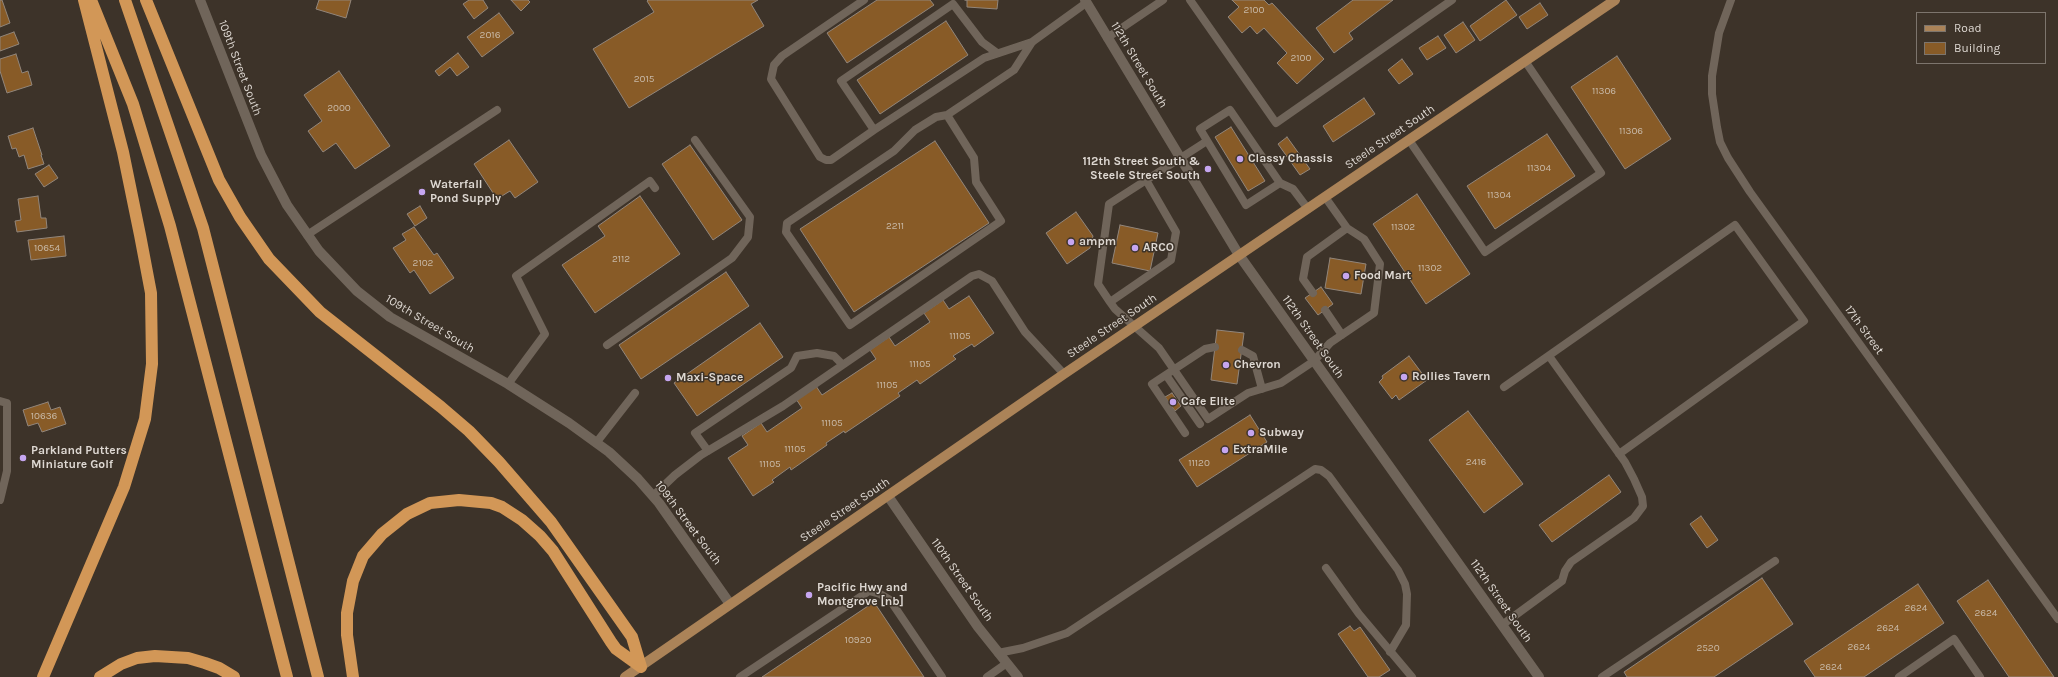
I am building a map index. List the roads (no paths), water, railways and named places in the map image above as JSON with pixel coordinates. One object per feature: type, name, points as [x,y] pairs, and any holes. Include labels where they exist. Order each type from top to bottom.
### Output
[{"type":"highway","points":[[43,677],[124,487],[145,419],[152,364],[151,294],[140,234],[123,152],[84,0]]},
{"type":"highway","points":[[91,0],[133,104],[170,226],[288,677]]},
{"type":"highway","points":[[125,0],[203,228],[318,677]]},
{"type":"highway","points":[[146,0],[219,180],[240,217],[260,247],[292,285],[320,312],[441,407],[469,431],[509,472],[551,522],[632,637],[641,667]]},
{"type":"highway","points":[[353,677],[347,635],[347,613],[353,581],[363,556],[382,534],[407,514],[430,503],[459,500],[491,503],[502,507],[522,520],[540,536],[553,551],[616,649],[641,667]]},
{"type":"highway","points":[[100,677],[121,664],[137,658],[154,656],[172,656],[205,663],[219,668],[234,677]]},
{"type":"main road","name":"Steele Street South","points":[[626,677],[1064,374],[1308,210],[1615,0]]},
{"type":"street","name":"109th Street South","points":[[200,0],[261,155],[287,205],[307,235],[336,270],[357,291],[381,310],[418,334],[508,384],[569,422],[596,443],[633,475],[653,496],[679,529],[730,604]]},
{"type":"street","name":"112th Street South","points":[[1086,2],[1239,255],[1539,677]]},
{"type":"street","name":"110th Street South","points":[[888,496],[978,627],[1018,677]]},
{"type":"lane","points":[[864,0],[782,56],[774,65],[771,79],[820,157],[826,160],[831,160],[984,58],[997,52],[1032,42],[1086,2]]},
{"type":"lane","points":[[1107,38],[1163,0]]},
{"type":"lane","points":[[1190,0],[1276,123],[1452,0]]},
{"type":"lane","name":"17th Street","points":[[1731,0],[1719,33],[1712,76],[1712,94],[1718,134],[1728,158],[1750,192],[2058,619]]},
{"type":"lane","points":[[874,130],[842,81],[951,2],[982,42],[997,52]]},
{"type":"lane","points":[[947,115],[974,158],[976,182],[1001,221],[850,325],[786,232],[787,222],[894,151],[915,130],[936,117],[947,115],[1014,70],[1032,42]]},
{"type":"lane","points":[[1409,140],[1485,252],[1602,173],[1525,61]]},
{"type":"lane","points":[[307,235],[497,110]]},
{"type":"lane","points":[[1280,183],[1246,205],[1200,129],[1230,110],[1280,183],[1293,189],[1308,210]]},
{"type":"lane","points":[[606,345],[732,258],[748,237],[750,217],[695,140]]},
{"type":"lane","points":[[1207,141],[1109,204],[1098,284],[1110,302],[1159,348],[1208,419],[1248,393],[1281,383],[1314,361],[1330,343],[1374,313],[1380,264],[1364,239],[1347,228],[1325,197]]},
{"type":"lane","points":[[1110,302],[1171,260],[1176,232],[1146,180]]},
{"type":"lane","points":[[508,384],[545,334],[516,276],[650,181],[656,188]]},
{"type":"lane","points":[[1504,387],[1735,225],[1804,321],[1619,454]]},
{"type":"lane","points":[[1313,293],[1303,279],[1307,257],[1347,228]]},
{"type":"lane","points":[[653,496],[675,475],[708,451],[783,406],[965,280],[979,274],[992,281],[1025,332],[1064,374]]},
{"type":"lane","points":[[1325,310],[1342,335]]},
{"type":"lane","points":[[1185,433],[1152,384],[1205,349],[1215,347]]},
{"type":"lane","points":[[1242,350],[1253,356],[1262,389]]},
{"type":"lane","points":[[708,451],[695,433],[791,368],[797,356],[817,353],[834,356],[842,364]]},
{"type":"lane","points":[[1502,625],[1562,581],[1565,571],[1571,562],[1640,513],[1643,506],[1642,497],[1634,479],[1619,454],[1549,356]]},
{"type":"lane","points":[[1166,374],[1200,424]]},
{"type":"lane","points":[[596,443],[635,393]]},
{"type":"lane","points":[[0,401],[7,403],[8,435],[7,471],[0,500]]},
{"type":"lane","points":[[998,653],[1023,648],[1067,633],[1315,469],[1321,470],[1329,476],[1398,570],[1405,584],[1407,594],[1406,626],[1390,652]]},
{"type":"lane","points":[[1602,677],[1775,562]]},
{"type":"lane","points":[[1326,568],[1359,614],[1412,677]]},
{"type":"lane","points":[[740,677],[869,591],[880,594],[890,600],[942,677]]},
{"type":"lane","points":[[1899,677],[1954,639],[1980,677]]},
{"type":"lane","points":[[987,677],[1007,663]]},
{"type":"place","name":"Classy Chassis","points":[[1240,159]]},
{"type":"place","name":"112th Street South & Steele Street South","points":[[1208,169]]},
{"type":"place","name":"Waterfall Pond Supply","points":[[422,192]]},
{"type":"place","name":"ampm","points":[[1071,242]]},
{"type":"place","name":"ARCO","points":[[1135,248]]},
{"type":"place","name":"Food Mart","points":[[1346,276]]},
{"type":"place","name":"Chevron","points":[[1226,365]]},
{"type":"place","name":"Rollies Tavern","points":[[1404,377]]},
{"type":"place","name":"Maxi-Space","points":[[668,378]]},
{"type":"place","name":"Cafe Elite","points":[[1173,402]]},
{"type":"place","name":"Subway","points":[[1251,433]]},
{"type":"place","name":"ExtraMile","points":[[1225,450]]},
{"type":"place","name":"Parkland Putters Miniature Golf","points":[[23,458]]},
{"type":"place","name":"Pacific Hwy and Montgrove [nb]","points":[[809,595]]}]
